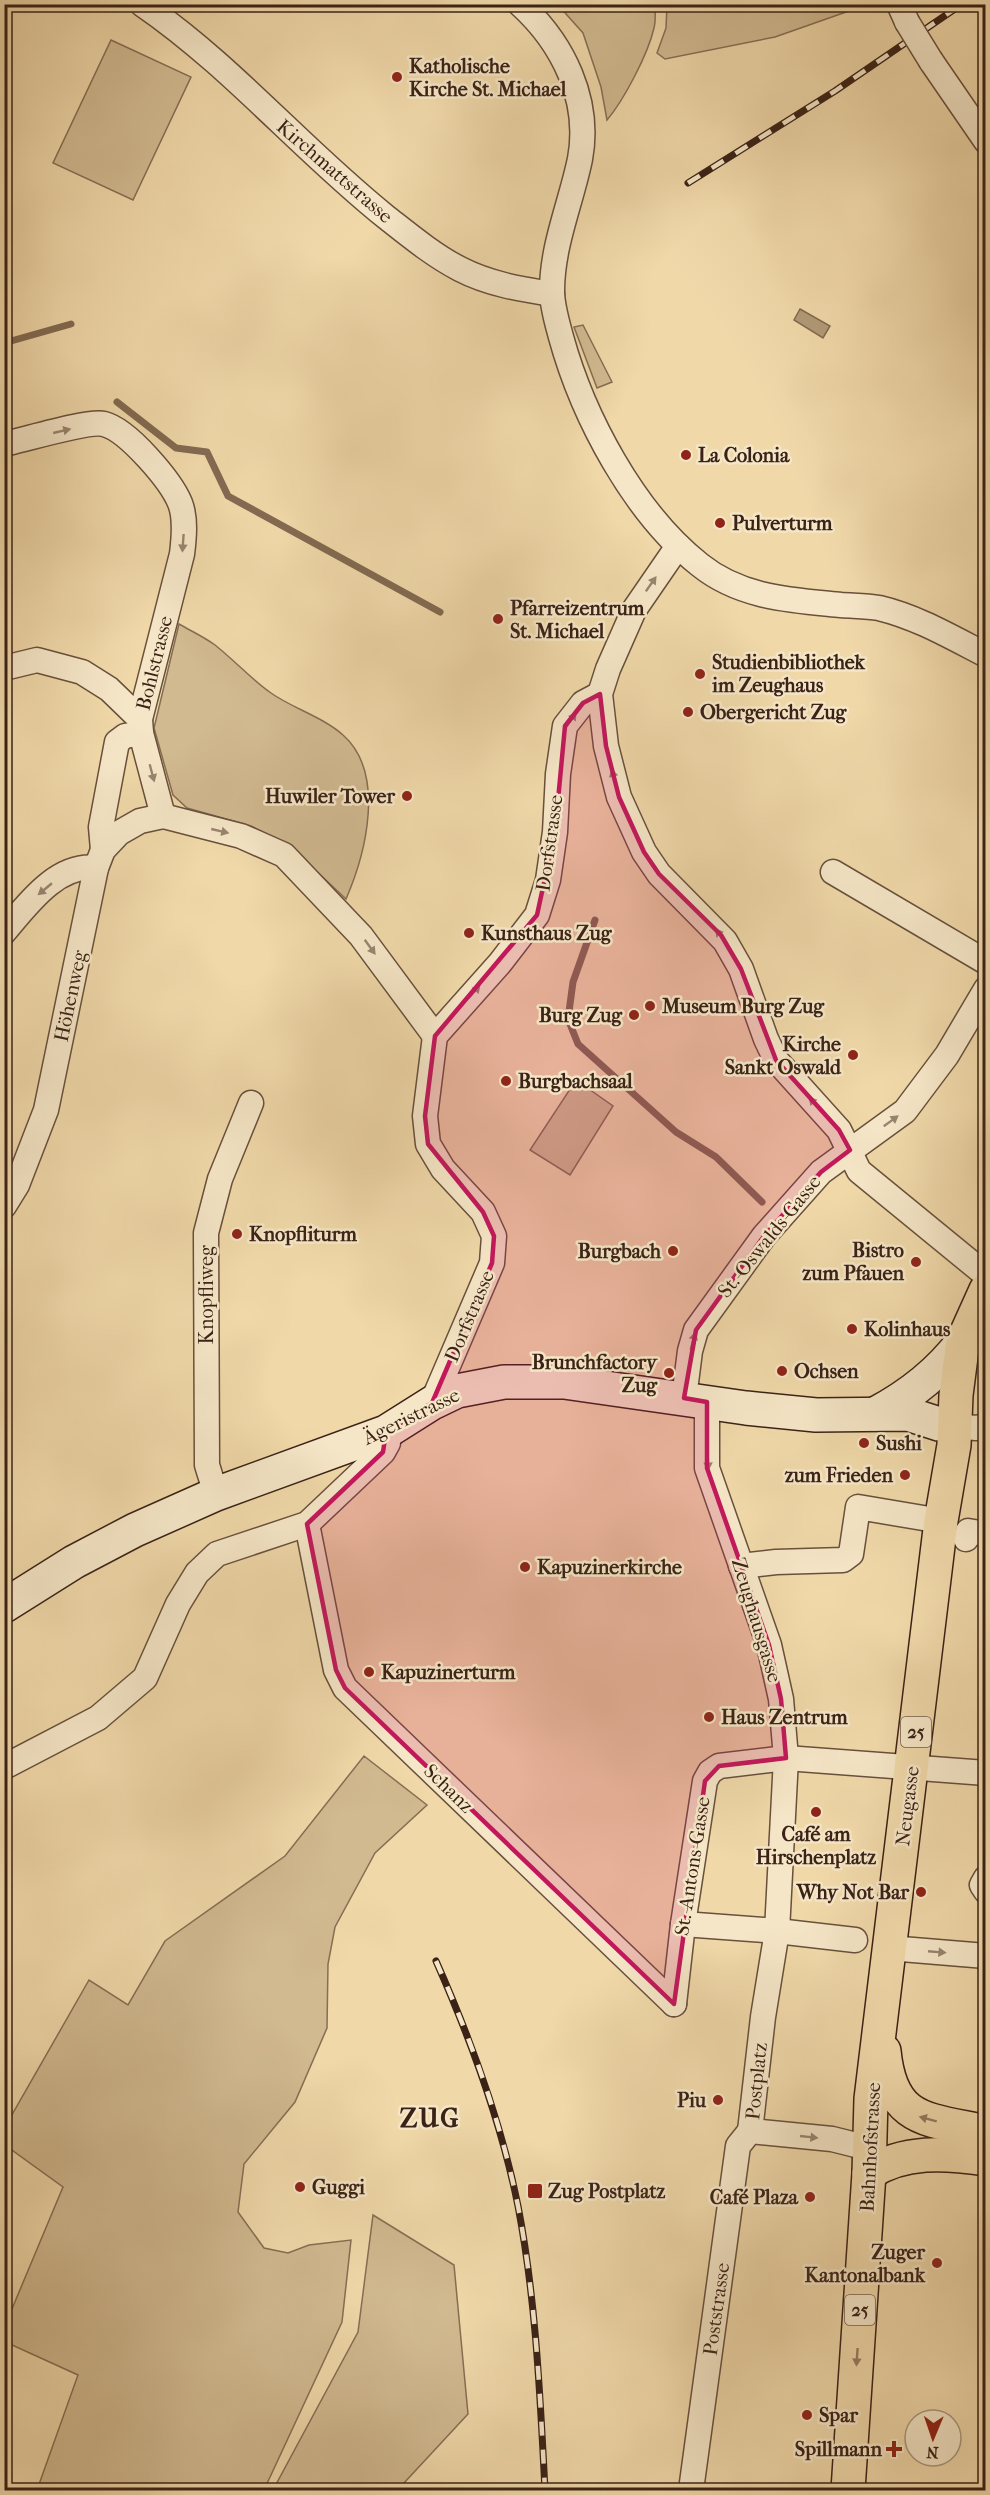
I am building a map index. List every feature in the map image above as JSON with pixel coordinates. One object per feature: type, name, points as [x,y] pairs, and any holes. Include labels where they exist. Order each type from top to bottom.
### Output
[{"type":"main road","name":"25","points":[[964,1531],[977,1430],[956,1395],[963,1341],[986,1290]]},
{"type":"main road","points":[[875,1414],[906,1398],[925,1383],[946,1364],[963,1341]]},
{"type":"main road","name":"Ägeristrasse","points":[[4,1606],[74,1563],[135,1530],[216,1494],[386,1432],[432,1403],[457,1391],[504,1382],[564,1382],[816,1415],[908,1414],[939,1424],[977,1430]]},
{"type":"main road","name":"Neugasse","points":[[880,2019],[912,1768],[964,1531]]},
{"type":"main road","name":"25","points":[[880,2019],[890,2085],[904,2108],[932,2120],[986,2132]]},
{"type":"main road","name":"Bahnhofstrasse","points":[[848,2490],[871,2099],[880,2019]]},
{"type":"main road","points":[[868,2160],[881,2164],[902,2156],[921,2155],[986,2159]]},
{"type":"street","name":"Kirchmattstrasse","points":[[142,4],[206,52],[353,190],[427,249],[460,269],[504,287],[552,294]]},
{"type":"street","points":[[520,4],[544,30],[568,68],[578,98],[582,120],[580,159],[556,254],[552,294],[566,352],[586,408],[637,495],[678,546],[719,579],[758,594],[798,601],[878,608],[925,623],[986,655]]},
{"type":"street","points":[[903,13],[931,61],[986,141]]},
{"type":"street","name":"Bohlstrasse","points":[[4,444],[88,425],[104,424],[130,440],[166,478],[181,505],[184,532],[183,554],[141,726],[163,816]]},
{"type":"street","points":[[678,546],[634,610],[608,669],[600,694],[606,746],[619,797],[644,852],[659,874],[721,935],[741,969],[776,1060],[839,1130],[859,1171],[986,1275]]},
{"type":"street","points":[[4,668],[37,660],[82,672],[110,689],[141,726]]},
{"type":"street","name":"Dorfstrasse","points":[[432,1403],[492,1263],[494,1236],[483,1212],[443,1168],[428,1144],[425,1116],[435,1036],[500,963],[537,915],[548,880],[565,726],[583,703],[600,694]]},
{"type":"street","name":"Höhenweg","points":[[4,1206],[17,1185],[46,1110],[100,859],[101,827],[117,742],[141,726]]},
{"type":"street","points":[[4,932],[31,901],[65,873],[100,859],[119,832],[140,821],[163,816],[241,836],[284,855],[362,936],[435,1036]]},
{"type":"street","points":[[833,872],[912,921],[986,962]]},
{"type":"street","name":"St.-Oswalds-Gasse","points":[[696,1400],[690,1351],[696,1330],[764,1236],[821,1172],[905,1111],[947,1055],[986,989]]},
{"type":"street","name":"Knopfliweg","points":[[216,1494],[207,1465],[206,1233],[220,1179],[251,1103]]},
{"type":"street","name":"Zeughausgasse","points":[[696,1400],[707,1468],[769,1645],[782,1699],[786,1758],[777,1931],[770,1984]]},
{"type":"street","points":[[4,1767],[98,1718],[145,1678],[178,1604],[197,1573],[217,1554],[307,1524],[384,1452],[388,1443],[386,1432]]},
{"type":"street","points":[[741,1566],[776,1562],[843,1560],[851,1554],[858,1507],[964,1531]]},
{"type":"street","name":"Schanz","points":[[307,1524],[336,1670],[345,1688],[674,2004]]},
{"type":"street","points":[[786,1758],[986,1773]]},
{"type":"street","name":"St.-Antons-Gasse","points":[[674,2004],[683,1924],[705,1781],[710,1772],[718,1766],[786,1758]]},
{"type":"street","points":[[986,1878],[982,1885],[986,1891]]},
{"type":"street","points":[[683,1924],[855,1940]]},
{"type":"street","points":[[889,1948],[986,1956]]},
{"type":"street","name":"Postplatz","points":[[770,1984],[763,2017],[750,2131],[832,2139],[868,2160]]},
{"type":"street","name":"Poststrasse","points":[[692,2490],[738,2146],[750,2131]]},
{"type":"highlighted area","points":[[600,694],[606,746],[619,797],[644,852],[659,874],[721,935],[741,969],[776,1060],[839,1130],[850,1150],[821,1172],[764,1236],[696,1330],[684,1398],[707,1402],[707,1468],[769,1645],[781,1699],[786,1758],[719,1766],[705,1781],[674,2004],[345,1688],[336,1670],[307,1524],[383,1452],[386,1432],[432,1403],[492,1263],[494,1236],[483,1212],[428,1144],[425,1116],[435,1036],[537,915],[555,832],[565,726],[583,703]]},
{"type":"shaded area","points":[[667,4],[866,5],[775,37],[665,59],[657,53],[666,28]]},
{"type":"shaded area","points":[[558,5],[655,5],[655,25],[647,51],[628,89],[607,120],[601,87],[583,33]]},
{"type":"shaded area","points":[[111,40],[191,77],[133,200],[53,163]]},
{"type":"shaded area","points":[[800,309],[830,326],[823,338],[794,320]]},
{"type":"shaded area","points":[[583,325],[612,382],[597,388],[574,327]]},
{"type":"shaded area","points":[[179,624],[215,645],[271,693],[335,729],[356,751],[364,770],[368,791],[368,814],[360,859],[346,899],[297,853],[273,837],[251,826],[187,808],[173,795],[154,728]]},
{"type":"shaded area","points":[[576,1080],[613,1106],[570,1175],[530,1150]]},
{"type":"shaded area","points":[[364,1756],[427,1805],[375,1853],[335,1927],[328,1964],[327,2028],[295,2102],[244,2164],[238,2212],[264,2248],[288,2253],[309,2245],[351,2240],[342,2322],[264,2490],[37,2490],[78,2375],[12,2345],[9,2316],[63,2187],[5,2145],[5,2127],[89,1980],[128,2005],[165,1941],[285,1856]]},
{"type":"shaded area","points":[[373,2215],[454,2265],[468,2414],[404,2483],[423,2490],[273,2490],[358,2332]]},
{"type":"waterway","points":[[4,343],[71,324]]},
{"type":"waterway","points":[[117,402],[176,448],[207,452],[228,496],[440,612]]},
{"type":"waterway","points":[[595,920],[573,982],[568,1019],[578,1044],[676,1132],[716,1157],[762,1202]]},
{"type":"railway","points":[[688,183],[835,91],[962,4]]},
{"type":"railway","points":[[436,1961],[484,2081],[503,2143],[518,2206],[533,2312],[545,2490]]},
{"type":"place","name":"Katholische Kirche St. Michael","points":[[397,77]]},
{"type":"place","name":"La Colonia","points":[[686,455]]},
{"type":"place","name":"Pulverturm","points":[[720,523]]},
{"type":"place","name":"Pfarreizentrum St. Michael","points":[[498,619]]},
{"type":"place","name":"Studienbibliothek im Zeughaus","points":[[700,674]]},
{"type":"place","name":"Obergericht Zug","points":[[688,712]]},
{"type":"place","name":"Huwiler Tower","points":[[407,796]]},
{"type":"place","name":"Kunsthaus Zug","points":[[469,933]]},
{"type":"place","name":"Museum Burg Zug","points":[[650,1006]]},
{"type":"place","name":"Burg Zug","points":[[634,1015]]},
{"type":"place","name":"Kirche Sankt Oswald","points":[[853,1055]]},
{"type":"place","name":"Burgbachsaal","points":[[506,1081]]},
{"type":"place","name":"Knopfliturm","points":[[237,1234]]},
{"type":"place","name":"Burgbach","points":[[673,1251]]},
{"type":"place","name":"Bistro zum Pfauen","points":[[916,1262]]},
{"type":"place","name":"Kolinhaus","points":[[852,1329]]},
{"type":"place","name":"Ochsen","points":[[782,1371]]},
{"type":"place","name":"Brunchfactory Zug","points":[[669,1373]]},
{"type":"place","name":"Sushi","points":[[864,1443]]},
{"type":"place","name":"zum Frieden","points":[[905,1475]]},
{"type":"place","name":"Kapuzinerkirche","points":[[525,1567]]},
{"type":"place","name":"Kapuzinerturm","points":[[369,1672]]},
{"type":"place","name":"Haus Zentrum","points":[[709,1717]]},
{"type":"place","name":"Café am Hirschenplatz","points":[[816,1812]]},
{"type":"place","name":"Why Not Bar","points":[[921,1892]]},
{"type":"place","name":"Piu","points":[[718,2100]]},
{"type":"place","name":"Guggi","points":[[300,2187]]},
{"type":"place","name":"Zug Postplatz","points":[[535,2191]]},
{"type":"place","name":"Café Plaza","points":[[810,2197]]},
{"type":"place","name":"Zuger Kantonalbank","points":[[937,2263]]},
{"type":"place","name":"Spar","points":[[807,2415]]},
{"type":"place","name":"Spillmann","points":[[894,2449]]},
{"type":"district","name":"ZUG","points":[[430,2118]]}]
